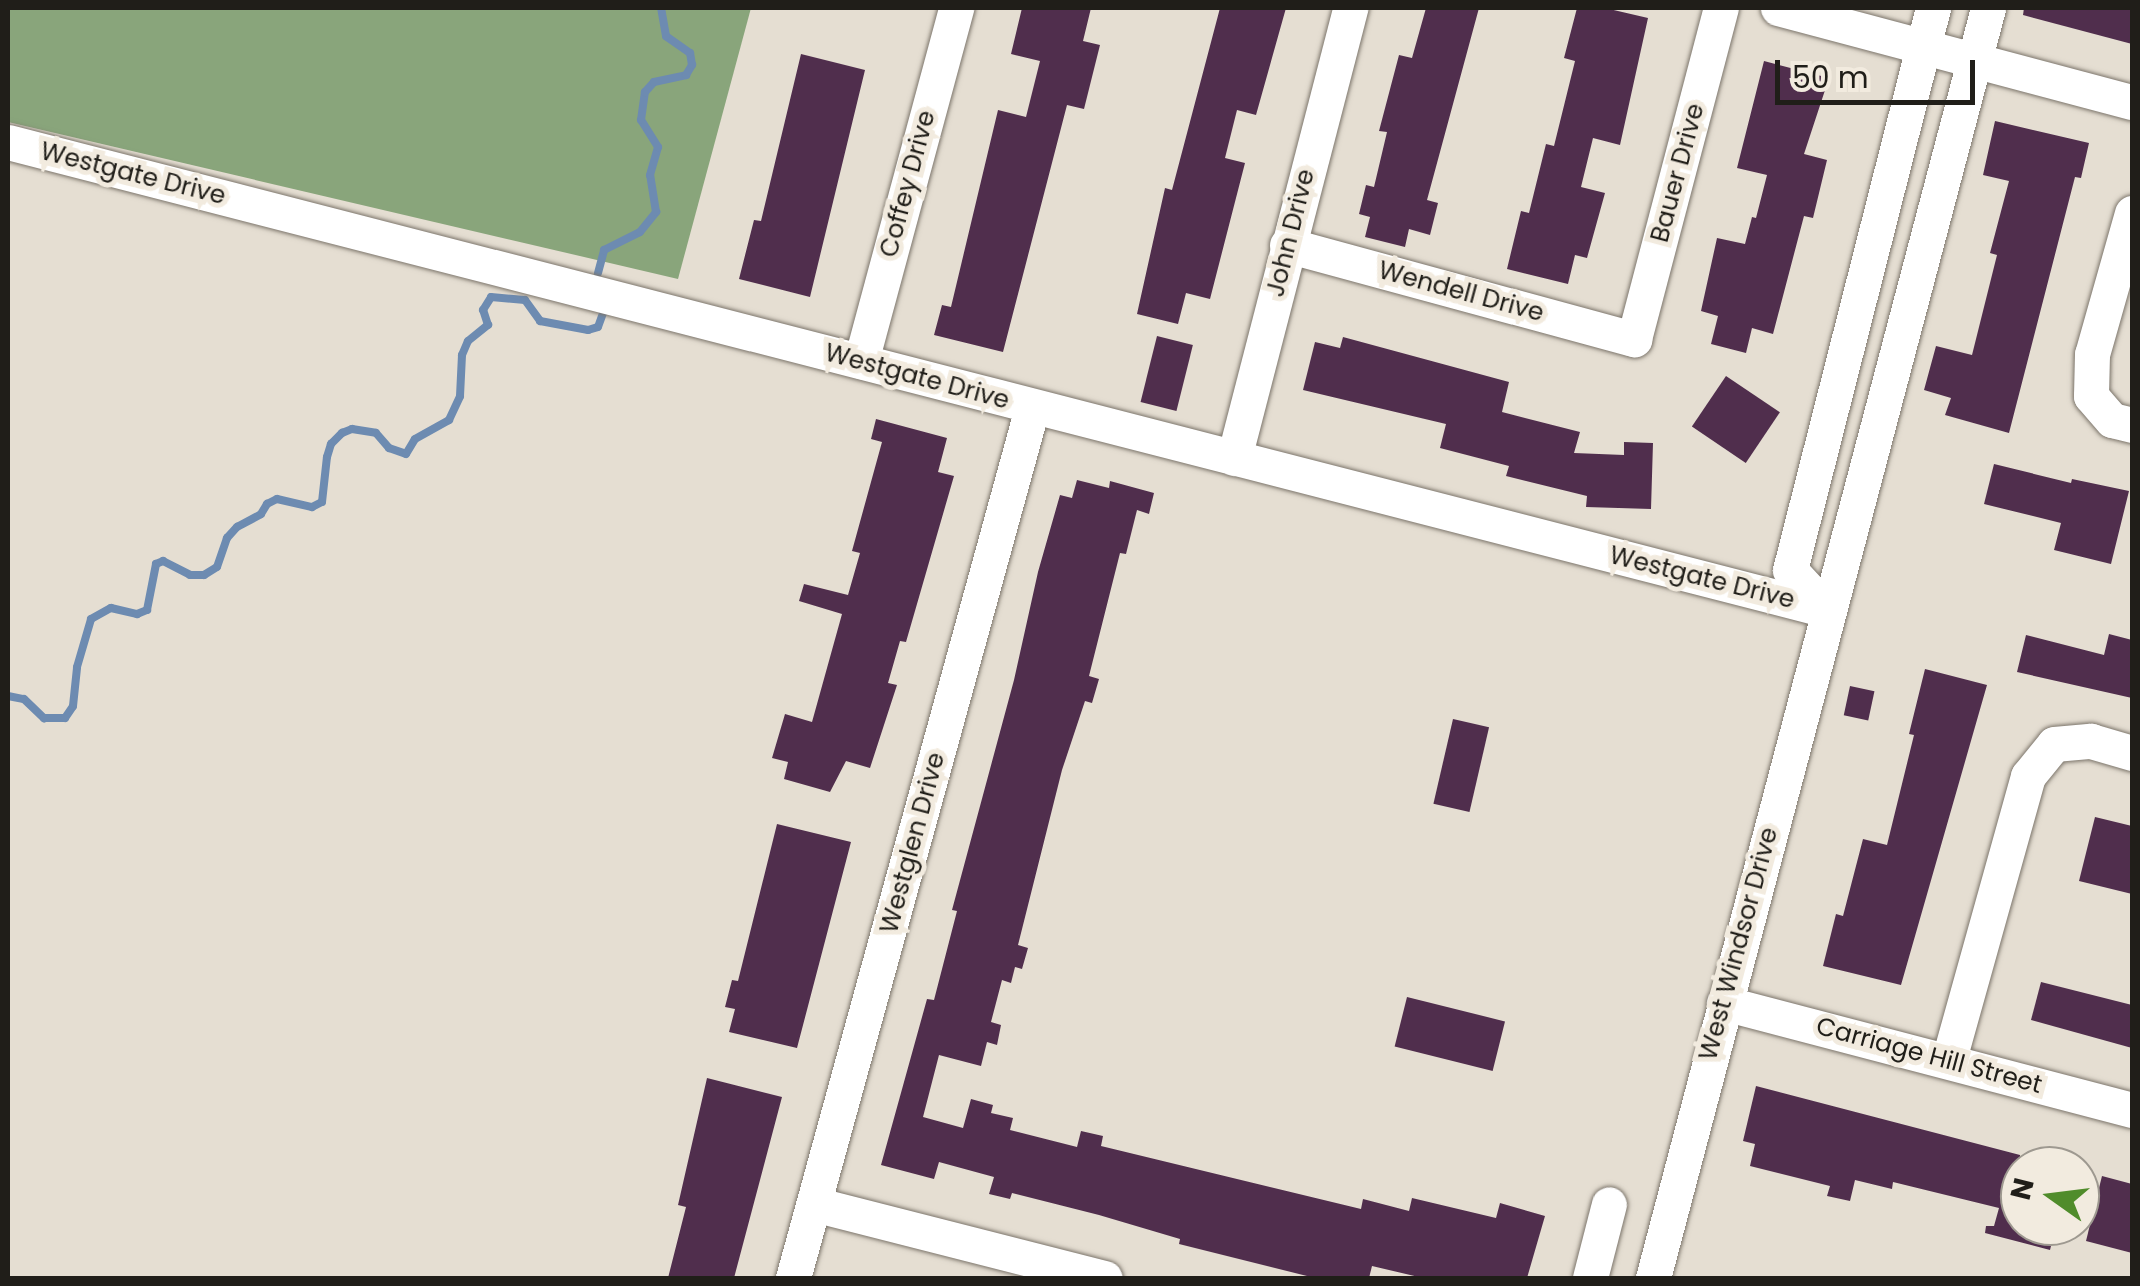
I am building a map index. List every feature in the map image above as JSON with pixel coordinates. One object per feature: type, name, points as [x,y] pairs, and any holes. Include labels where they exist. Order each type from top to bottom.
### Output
[{"type":"street","name":"Coffey Drive","points":[[860,362],[956,8]]},
{"type":"street","name":"John Drive","points":[[1234,458],[1350,8]]},
{"type":"street","name":"Bauer Drive","points":[[1634,339],[1721,8]]},
{"type":"street","points":[[1778,8],[2132,102]]},
{"type":"street","points":[[1827,610],[1790,570],[1933,8]]},
{"type":"street","name":"West Windsor Drive","points":[[1653,1278],[1988,8]]},
{"type":"street","name":"Westgate Drive","points":[[8,142],[1827,610]]},
{"type":"street","points":[[2132,213],[2092,354],[2091,396],[2112,420],[2132,426]]},
{"type":"street","name":"Wendell Drive","points":[[1287,245],[1634,339]]},
{"type":"street","name":"Westglen Drive","points":[[793,1278],[1032,408]]},
{"type":"street","points":[[1948,1059],[2028,776],[2054,744],[2091,741],[2132,753]]},
{"type":"street","name":"Carriage Hill Street","points":[[1724,1003],[2132,1110]]},
{"type":"street","points":[[814,1204],[1105,1278]]},
{"type":"street","points":[[1590,1278],[1610,1204]]},
{"type":"green space","points":[[8,8],[751,8],[678,279],[8,122]]},
{"type":"building","points":[[1022,8],[1091,8],[1083,41],[1100,45],[1084,109],[1067,105],[1003,352],[934,335],[942,305],[951,307],[998,110],[1026,117],[1040,61],[1011,54]]},
{"type":"building","points":[[1220,8],[1286,8],[1256,115],[1237,110],[1225,158],[1245,163],[1210,299],[1186,293],[1178,324],[1137,314],[1165,188],[1172,190]]},
{"type":"building","points":[[1426,8],[1479,8],[1427,200],[1438,203],[1430,235],[1409,229],[1405,247],[1365,237],[1370,217],[1359,214],[1366,185],[1374,187],[1387,132],[1379,131],[1399,55],[1412,58]]},
{"type":"building","points":[[1577,8],[1605,8],[1648,18],[1620,145],[1593,138],[1581,187],[1605,193],[1587,258],[1575,255],[1568,284],[1507,269],[1521,211],[1529,213],[1546,144],[1554,146],[1575,61],[1564,58]]},
{"type":"building","points":[[2024,8],[2132,8],[2132,44],[2023,15]]},
{"type":"building","points":[[801,54],[865,70],[810,297],[739,279],[754,220],[761,221]]},
{"type":"building","points":[[1764,61],[1829,78],[1804,154],[1827,160],[1813,218],[1804,216],[1773,334],[1752,328],[1746,353],[1711,344],[1718,316],[1701,311],[1717,238],[1745,244],[1767,175],[1737,168]]},
{"type":"building","points":[[1995,121],[2089,143],[2081,178],[2075,177],[2009,433],[1945,415],[1951,398],[1924,390],[1936,346],[1972,355],[1997,255],[1990,253],[2009,181],[1983,175]]},
{"type":"building","points":[[1157,336],[1193,345],[1176,411],[1141,402]]},
{"type":"building","points":[[1343,337],[1509,382],[1502,412],[1580,432],[1574,453],[1624,455],[1624,442],[1653,443],[1651,509],[1586,507],[1587,496],[1506,476],[1509,466],[1440,448],[1446,424],[1303,390],[1315,342],[1340,348]]},
{"type":"building","points":[[1726,376],[1780,412],[1746,463],[1692,427]]},
{"type":"building","points":[[876,419],[947,438],[938,472],[954,476],[906,642],[900,641],[888,683],[897,685],[870,768],[846,761],[830,792],[784,779],[788,762],[772,758],[785,714],[812,722],[842,614],[799,601],[804,584],[848,595],[860,553],[852,551],[882,442],[871,439]]},
{"type":"building","points":[[1994,464],[2071,483],[2072,479],[2129,491],[2111,564],[2054,550],[2061,523],[1984,504]]},
{"type":"building","points":[[1077,480],[1109,488],[1110,481],[1154,493],[1149,514],[1137,510],[1126,554],[1120,553],[1089,676],[1099,679],[1092,703],[1085,701],[1062,770],[1018,945],[1028,948],[1022,969],[1015,967],[1011,983],[1002,980],[991,1022],[1001,1025],[997,1045],[987,1042],[981,1066],[939,1055],[923,1117],[963,1128],[971,1099],[993,1105],[991,1113],[1013,1118],[1010,1130],[1077,1147],[1081,1131],[1103,1136],[1101,1146],[1361,1209],[1363,1199],[1409,1211],[1412,1198],[1496,1218],[1500,1203],[1545,1216],[1527,1278],[1423,1278],[1372,1266],[1369,1278],[1315,1278],[1179,1244],[1180,1239],[1099,1215],[1012,1193],[1010,1199],[989,1194],[994,1177],[939,1162],[934,1179],[881,1165],[927,999],[934,1000],[957,911],[952,910],[1060,495],[1072,498]]},
{"type":"building","points":[[2109,634],[2132,640],[2132,698],[2017,672],[2026,635],[2104,655]]},
{"type":"building","points":[[1925,669],[1987,685],[1901,985],[1823,966],[1836,914],[1843,916],[1863,839],[1887,845],[1914,735],[1909,734]]},
{"type":"building","points":[[1850,686],[1874,691],[1868,721],[1844,715]]},
{"type":"building","points":[[1453,719],[1489,727],[1469,812],[1433,804]]},
{"type":"building","points":[[2095,817],[2132,826],[2132,894],[2079,881]]},
{"type":"building","points":[[777,824],[851,842],[797,1048],[729,1032],[735,1009],[725,1007],[732,980],[738,981]]},
{"type":"building","points":[[2041,982],[2132,1005],[2132,1048],[2031,1020]]},
{"type":"building","points":[[1407,997],[1505,1021],[1493,1071],[1395,1046]]},
{"type":"building","points":[[707,1078],[782,1097],[734,1278],[668,1278],[686,1207],[678,1205]]},
{"type":"building","points":[[1756,1086],[2000,1150],[2000,1237],[1985,1233],[1986,1226],[1994,1226],[1999,1208],[1893,1182],[1892,1189],[1855,1180],[1850,1201],[1827,1196],[1830,1186],[1750,1166],[1755,1144],[1743,1141]]},
{"type":"building","points":[[2102,1176],[2132,1184],[2132,1253],[2100,1245]]},
{"type":"waterway","points":[[598,273],[604,250],[640,232],[656,212],[650,175],[658,147],[641,120],[645,92],[654,82],[686,75],[692,65],[690,53],[666,36],[661,8]]},
{"type":"waterway","points":[[8,696],[24,699],[44,718],[65,718],[73,706],[77,667],[91,619],[111,608],[137,614],[147,610],[156,564],[163,561],[190,575],[204,575],[217,567],[227,538],[237,527],[261,514],[267,504],[277,499],[312,507],[322,502],[327,457],[331,444],[342,433],[352,429],[376,433],[389,448],[406,454],[415,439],[449,420],[460,396],[462,355],[468,341],[488,325],[483,310],[491,297],[525,300],[540,321],[588,330],[598,327],[605,308]]}]
